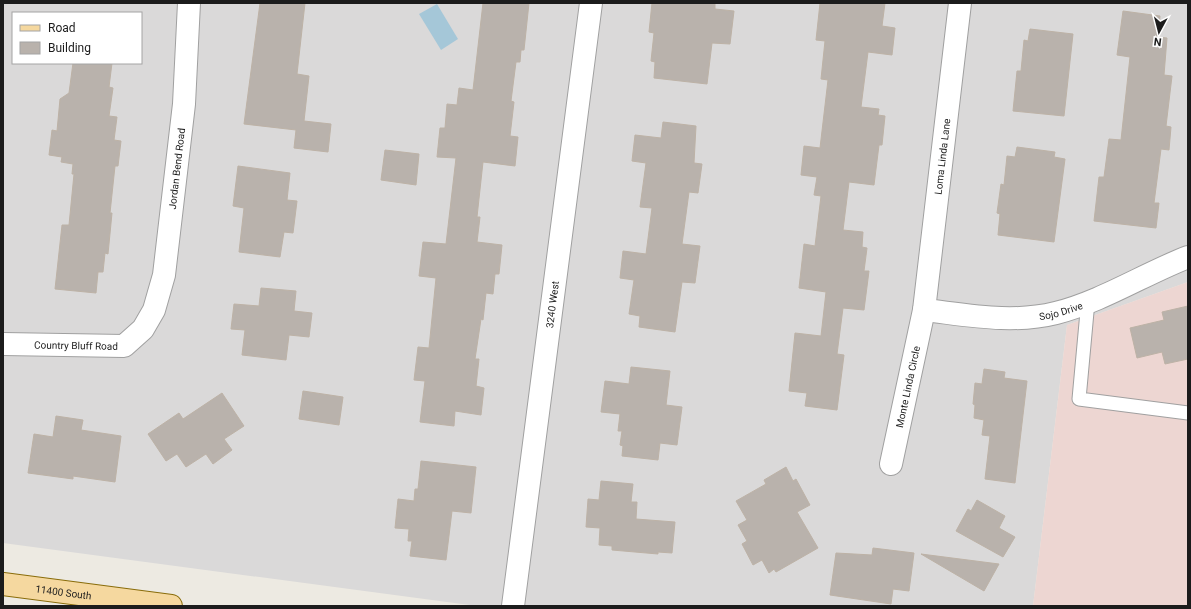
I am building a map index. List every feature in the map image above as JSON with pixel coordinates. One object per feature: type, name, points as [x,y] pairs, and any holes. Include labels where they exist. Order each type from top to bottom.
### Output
[{"type":"main road","name":"11400 South","points":[[3,584],[171,606]]},
{"type":"street","name":"Jordan Bend Road","points":[[144,329],[154,310],[164,275],[184,104],[188,3]]},
{"type":"street","name":"3240 West","points":[[513,606],[591,3]]},
{"type":"street","name":"Loma Linda Lane","points":[[924,310],[960,3]]},
{"type":"street","name":"Sojo Drive","points":[[924,310],[992,318],[1021,318],[1056,313],[1088,302],[1188,257]]},
{"type":"street","name":"Monte Linda Circle","points":[[891,464],[924,310]]},
{"type":"street","name":"Country Bluff Road","points":[[3,344],[124,346],[144,329]]},
{"type":"lane","points":[[1088,302],[1079,399],[1188,413]]},
{"type":"shaded area","points":[[3,3],[1188,3],[1188,282],[1067,325],[1033,606],[477,606],[3,543]]},
{"type":"shaded area","points":[[1188,282],[1188,606],[1033,606],[1067,325]]},
{"type":"water","points":[[437,4],[458,39],[441,50],[419,14]]},
{"type":"building","points":[[260,3],[305,3],[297,74],[309,76],[304,121],[331,124],[328,152],[294,148],[296,130],[244,124]]},
{"type":"building","points":[[483,3],[529,3],[524,50],[521,50],[520,62],[516,62],[511,101],[514,102],[510,136],[518,137],[515,166],[483,162],[477,217],[480,217],[477,242],[502,245],[499,274],[495,274],[493,294],[486,293],[483,320],[481,319],[475,359],[479,359],[476,386],[484,388],[481,415],[455,411],[454,426],[420,422],[425,381],[414,380],[418,347],[429,348],[436,278],[419,276],[423,242],[446,244],[456,158],[437,157],[440,128],[445,128],[447,104],[457,105],[459,88],[473,90]]},
{"type":"building","points":[[652,3],[715,3],[715,9],[734,11],[730,44],[712,43],[707,84],[654,78],[655,62],[651,61],[654,33],[649,32]]},
{"type":"building","points":[[820,3],[885,3],[882,26],[895,28],[892,55],[868,52],[861,107],[879,109],[878,115],[885,116],[882,145],[879,145],[874,185],[849,182],[843,230],[863,232],[862,247],[867,248],[864,271],[869,271],[864,310],[843,308],[837,354],[844,355],[837,410],[805,406],[807,393],[789,391],[795,333],[821,336],[826,292],[799,288],[804,244],[815,246],[821,196],[814,195],[817,177],[801,175],[804,146],[820,148],[828,80],[821,79],[825,41],[816,40]]},
{"type":"building","points":[[1123,11],[1160,16],[1158,37],[1167,38],[1164,75],[1172,76],[1166,126],[1171,127],[1169,150],[1161,149],[1154,203],[1159,203],[1156,228],[1094,221],[1099,177],[1104,177],[1109,139],[1121,140],[1130,57],[1117,55]]},
{"type":"building","points":[[1030,29],[1073,34],[1064,116],[1013,111],[1017,71],[1021,71],[1024,40],[1028,41]]},
{"type":"building","points":[[73,64],[112,64],[109,87],[113,88],[109,116],[117,117],[114,140],[121,141],[118,166],[115,166],[110,213],[112,213],[108,254],[105,253],[103,272],[98,272],[96,293],[55,289],[62,225],[69,225],[74,174],[72,174],[73,164],[61,162],[62,157],[49,155],[52,130],[57,131],[60,99],[69,93]]},
{"type":"building","points":[[663,122],[696,126],[694,163],[702,164],[698,193],[689,192],[682,244],[700,246],[695,283],[682,282],[675,332],[639,327],[640,316],[629,314],[634,280],[620,278],[623,251],[646,254],[652,208],[640,207],[646,163],[632,161],[635,135],[661,138]]},
{"type":"building","points":[[1017,147],[1055,152],[1054,157],[1065,159],[1054,242],[998,235],[1000,214],[997,213],[1001,184],[1004,185],[1007,156],[1015,157]]},
{"type":"building","points":[[385,150],[419,154],[416,185],[381,180]]},
{"type":"building","points":[[238,166],[290,173],[287,200],[297,201],[293,233],[284,232],[280,257],[239,252],[244,208],[233,206]]},
{"type":"building","points":[[261,288],[296,291],[294,311],[312,313],[309,337],[289,335],[286,360],[242,355],[245,330],[231,329],[234,304],[259,306]]},
{"type":"building","points":[[1188,306],[1188,359],[1165,364],[1162,352],[1137,358],[1130,328],[1164,320],[1162,312]]},
{"type":"building","points":[[631,367],[670,371],[666,405],[682,407],[677,445],[660,443],[658,460],[622,456],[623,446],[620,445],[622,431],[618,431],[620,414],[601,412],[605,381],[629,384]]},
{"type":"building","points":[[984,369],[1005,372],[1004,378],[1027,381],[1015,483],[985,479],[990,436],[982,435],[984,420],[974,418],[975,405],[973,404],[975,383],[982,384]]},
{"type":"building","points":[[303,391],[343,397],[339,425],[299,419]]},
{"type":"building","points":[[222,393],[244,426],[224,439],[232,450],[213,464],[206,454],[186,467],[177,454],[166,461],[148,434],[179,413],[183,419]]},
{"type":"building","points":[[56,416],[83,420],[81,430],[121,436],[115,482],[73,476],[73,479],[28,473],[34,434],[53,437]]},
{"type":"building","points":[[421,461],[476,467],[471,513],[452,511],[446,560],[410,556],[412,541],[408,541],[409,529],[395,528],[398,499],[414,501],[415,489],[418,489]]},
{"type":"building","points":[[786,467],[793,481],[796,479],[810,505],[797,512],[818,548],[776,572],[774,569],[769,573],[762,560],[753,565],[742,544],[747,541],[738,525],[747,520],[736,501],[766,484],[764,480]]},
{"type":"building","points":[[601,481],[633,484],[631,502],[637,502],[636,519],[675,522],[672,553],[658,552],[658,554],[612,550],[612,546],[599,545],[600,528],[586,527],[588,499],[599,500]]},
{"type":"building","points":[[977,500],[1005,516],[999,528],[1015,537],[1003,557],[956,531],[968,509],[971,511]]},
{"type":"building","points":[[873,548],[914,553],[909,591],[893,589],[891,604],[830,595],[836,553],[872,555]]},
{"type":"building","points":[[921,554],[999,564],[984,591]]}]
